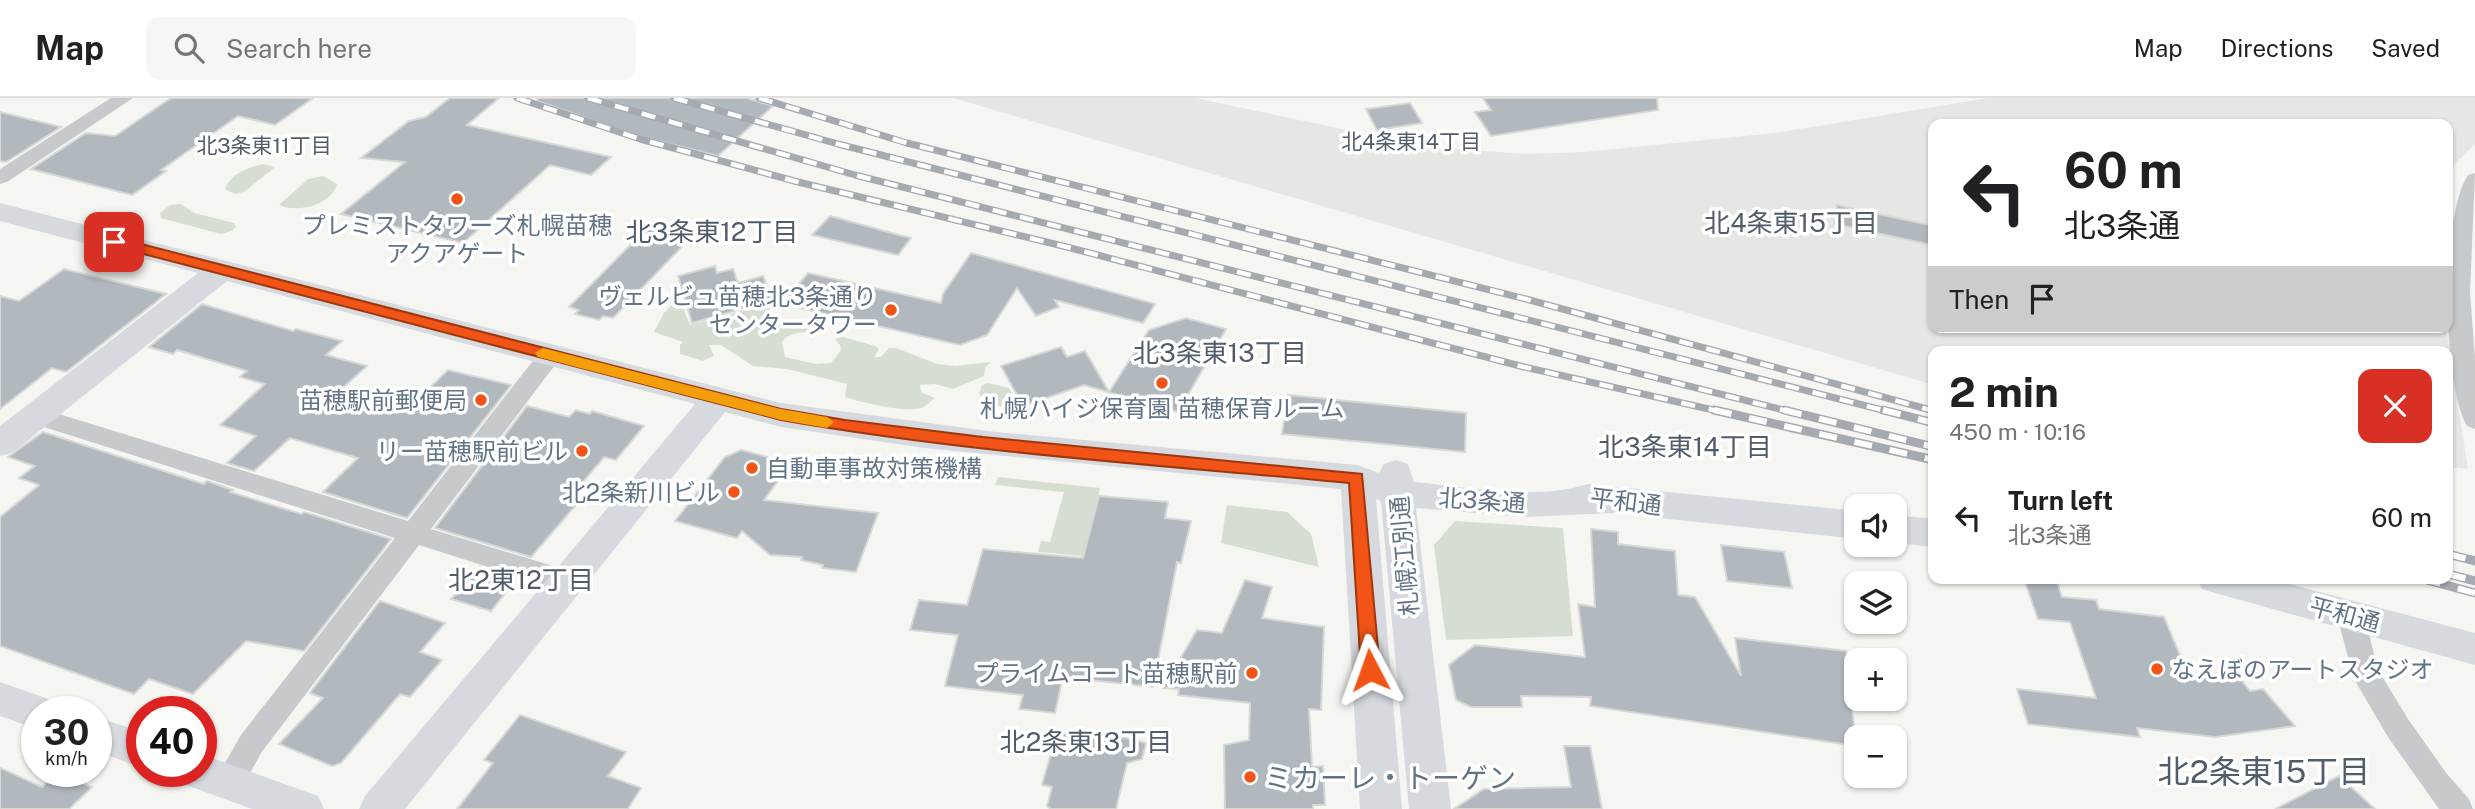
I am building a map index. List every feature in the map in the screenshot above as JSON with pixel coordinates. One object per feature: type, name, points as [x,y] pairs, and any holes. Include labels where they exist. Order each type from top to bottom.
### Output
[{"type":"street","points":[[0,178],[124,98]]},
{"type":"street","points":[[2475,179],[2465,204],[2459,324],[2470,409],[2475,420]]},
{"type":"street","name":"北3条通","points":[[0,212],[781,415],[983,442],[1397,482],[1525,504],[1609,501]]},
{"type":"street","points":[[0,444],[222,270]]},
{"type":"street","points":[[217,775],[251,744],[550,355]]},
{"type":"street","points":[[380,809],[719,397]]},
{"type":"street","points":[[36,416],[568,581]]},
{"type":"street","name":"札幌江別通","points":[[1357,478],[1381,809]]},
{"type":"street","name":"札幌江別通","points":[[1397,482],[1430,809]]},
{"type":"street","name":"平和通","points":[[1609,501],[1844,525]]},
{"type":"street","points":[[1907,530],[1928,532]]},
{"type":"street","name":"平和通","points":[[2233,584],[2475,649]]},
{"type":"street","points":[[2350,616],[2364,671],[2436,784],[2458,809]]},
{"type":"street","points":[[0,699],[21,706]]},
{"type":"street","points":[[217,778],[303,809]]},
{"type":"shaded area","points":[[953,98],[1196,98],[1384,138],[1458,149],[1526,154],[1584,152],[1775,133],[1988,98],[2475,98],[2475,144],[2453,166],[2453,119],[1928,119],[1928,333],[2447,333],[2449,346],[1928,346],[1928,383]]},
{"type":"shaded area","points":[[263,164],[275,167],[244,192],[235,194],[225,189],[231,179],[240,172]]},
{"type":"shaded area","points":[[323,176],[337,184],[328,198],[304,208],[279,205],[308,179]]},
{"type":"shaded area","points":[[181,204],[194,213],[234,223],[236,227],[221,234],[161,218],[160,213],[170,205]]},
{"type":"shaded area","points":[[679,298],[690,325],[770,303],[769,317],[783,326],[808,329],[807,332],[790,335],[782,342],[785,357],[816,364],[831,363],[841,350],[835,339],[843,337],[875,346],[879,349],[874,357],[881,357],[889,348],[896,348],[937,364],[955,366],[991,362],[985,368],[984,376],[953,389],[935,384],[920,385],[921,392],[935,398],[922,408],[905,409],[873,404],[845,397],[847,384],[787,369],[753,366],[721,345],[709,345],[714,356],[703,361],[680,354],[680,345],[683,342],[654,332],[664,313]]},
{"type":"shaded area","points":[[2453,372],[2468,469],[2453,468]]},
{"type":"shaded area","points":[[988,383],[1009,388],[1018,404],[1026,408],[1023,410],[994,405],[979,394],[982,385]]},
{"type":"shaded area","points":[[998,477],[1100,488],[1083,556],[1038,552],[1041,541],[1050,542],[1064,492],[995,485]]},
{"type":"shaded area","points":[[1227,505],[1287,512],[1311,534],[1319,567],[1221,543]]},
{"type":"shaded area","points":[[1455,521],[1563,528],[1573,636],[1446,640],[1434,545]]},
{"type":"building","points":[[171,98],[313,98],[275,125],[238,116],[161,170],[166,171],[132,195],[31,169],[86,133],[115,136]]},
{"type":"building","points":[[450,98],[499,98],[467,125],[611,157],[591,175],[550,165],[463,243],[341,214],[405,162],[361,158],[409,121],[426,117]]},
{"type":"building","points":[[538,98],[747,98],[773,106],[718,156],[634,135],[537,101]]},
{"type":"building","points":[[1483,98],[1657,98],[1658,110],[1491,136],[1475,112],[1491,110]]},
{"type":"building","points":[[1410,103],[1422,123],[1377,130],[1366,109]]},
{"type":"building","points":[[0,112],[61,127],[6,162],[0,161]]},
{"type":"building","points":[[1837,205],[1928,225],[1928,244],[1834,224]]},
{"type":"building","points":[[830,216],[911,238],[898,255],[812,235]]},
{"type":"building","points":[[651,224],[694,234],[613,318],[603,316],[599,320],[575,314],[579,310],[569,307]]},
{"type":"building","points":[[971,253],[1155,304],[1143,323],[1055,300],[1059,307],[1036,316],[1017,288],[987,335],[960,345],[782,304],[808,273],[941,303],[943,294]]},
{"type":"building","points":[[715,266],[717,273],[733,269],[738,283],[763,276],[772,300],[692,323],[678,276]]},
{"type":"building","points":[[64,269],[166,294],[66,372],[52,368],[0,409],[0,296],[19,301]]},
{"type":"building","points":[[202,304],[293,331],[296,329],[342,341],[326,355],[367,366],[338,392],[406,411],[448,370],[511,385],[407,518],[323,492],[358,458],[290,438],[254,471],[227,463],[256,436],[220,425],[265,384],[240,377],[247,371],[177,350],[173,354],[149,347]]},
{"type":"building","points":[[1186,318],[1226,329],[1178,412],[1084,385],[1023,406],[1001,366],[1061,347],[1067,357],[1085,351],[1109,392],[1149,330]]},
{"type":"building","points":[[1288,395],[1466,413],[1465,452],[1282,434]]},
{"type":"building","points":[[527,406],[569,417],[576,410],[590,414],[592,411],[644,426],[616,460],[604,457],[566,502],[576,505],[531,557],[435,528]]},
{"type":"building","points":[[43,432],[204,484],[207,481],[233,490],[230,492],[301,514],[304,512],[391,539],[304,651],[246,641],[193,694],[149,679],[134,694],[0,646],[0,517],[39,485],[19,478],[35,466],[8,457]]},
{"type":"building","points":[[741,450],[791,463],[764,500],[878,513],[856,572],[822,568],[823,565],[801,560],[802,557],[770,555],[742,531],[737,538],[675,521],[725,457]]},
{"type":"building","points":[[1099,496],[1168,502],[1165,518],[1191,521],[1181,563],[1177,562],[1153,687],[1063,677],[1055,713],[1019,709],[1023,695],[945,686],[958,635],[910,630],[919,600],[967,605],[983,549],[1083,558]]},
{"type":"building","points":[[1591,529],[1618,532],[1618,544],[1675,551],[1678,595],[1695,597],[1741,676],[1735,638],[1844,651],[1844,711],[1852,711],[1854,725],[1844,725],[1844,744],[1590,706],[1591,697],[1521,696],[1522,707],[1471,707],[1456,700],[1449,665],[1475,645],[1585,657],[1578,604],[1595,607]]},
{"type":"building","points":[[1721,545],[1784,552],[1792,588],[1727,581]]},
{"type":"building","points":[[480,567],[513,577],[508,583],[513,584],[491,611],[451,599]]},
{"type":"building","points":[[1245,580],[1272,587],[1262,618],[1324,627],[1321,710],[1309,709],[1312,767],[1323,766],[1325,805],[1313,805],[1313,809],[1225,809],[1224,745],[1249,740],[1250,703],[1178,695],[1179,689],[1163,688],[1197,630],[1222,633]]},
{"type":"building","points":[[2026,584],[2058,584],[2062,597],[2096,600],[2099,609],[2164,617],[2189,677],[2234,671],[2250,691],[2263,689],[2295,726],[2215,737],[2137,728],[2140,737],[2028,724],[2017,689],[2096,698],[2070,622],[2038,619]]},
{"type":"building","points":[[380,601],[445,623],[420,652],[442,660],[410,697],[400,694],[341,763],[332,766],[279,744],[323,698],[310,693]]},
{"type":"building","points":[[520,715],[626,752],[608,776],[641,788],[628,809],[457,809],[493,763],[484,760]]},
{"type":"building","points":[[1057,732],[1105,739],[1107,733],[1146,743],[1142,759],[1127,763],[1116,809],[1051,809],[1047,806],[1052,787],[1042,785]]},
{"type":"building","points":[[1564,746],[1590,746],[1602,809],[1454,809],[1484,789],[1571,787]]},
{"type":"building","points":[[0,768],[21,778],[21,787],[92,787],[69,809],[0,809]]},
{"type":"building","points":[[2339,776],[2375,809],[2275,809]]},
{"type":"railway","points":[[517,98],[640,139],[798,182],[1067,247],[1524,367],[1722,412]]},
{"type":"railway","points":[[588,98],[855,175],[1791,412]]},
{"type":"railway","points":[[674,98],[838,144],[1890,412]]},
{"type":"railway","points":[[759,98],[907,143],[1526,299],[1928,409]]},
{"type":"railway","points":[[1714,410],[1928,459]]},
{"type":"railway","points":[[1784,410],[1928,446]]},
{"type":"railway","points":[[1883,410],[1928,421]]},
{"type":"railway","points":[[2453,555],[2475,561]]},
{"type":"railway","points":[[2453,575],[2475,581]]},
{"type":"railway","points":[[2442,584],[2475,593]]},
{"type":"slow traffic","points":[[543,353],[781,415],[827,422]]},
{"type":"place","name":"プレミストタワーズ札幌苗穂 アクアゲート","points":[[457,199]]},
{"type":"place","name":"ヴェルビュ苗穂北3条通り センタータワー","points":[[891,310]]},
{"type":"place","name":"札幌ハイジ保育園 苗穂保育ルーム","points":[[1162,383]]},
{"type":"place","name":"苗穂駅前郵便局","points":[[481,400]]},
{"type":"place","name":"リー苗穂駅前ビル","points":[[582,451]]},
{"type":"place","name":"自動車事故対策機構","points":[[752,468]]},
{"type":"place","name":"北2条新川ビル","points":[[734,492]]},
{"type":"place","name":"なえぼのアートスタジオ","points":[[2157,669]]},
{"type":"place","name":"プライムコート苗穂駅前","points":[[1252,673]]},
{"type":"place","name":"ミカーレ・トーゲン","points":[[1250,777]]},
{"type":"district","name":"北4条東14丁目","points":[[1411,141]]},
{"type":"district","name":"北3条東11丁目","points":[[264,145]]},
{"type":"district","name":"北4条東15丁目","points":[[1791,222]]},
{"type":"district","name":"北3条東12丁目","points":[[712,231]]},
{"type":"district","name":"北3条東13丁目","points":[[1220,352]]},
{"type":"district","name":"北3条東14丁目","points":[[1685,446]]},
{"type":"district","name":"北2東12丁目","points":[[521,579]]},
{"type":"district","name":"北2条東13丁目","points":[[1086,741]]},
{"type":"district","name":"北2条東15丁目","points":[[2264,771]]},
{"type":"route","points":[[114,242],[781,415],[845,426],[983,442],[1357,478],[1370,670]]}]
